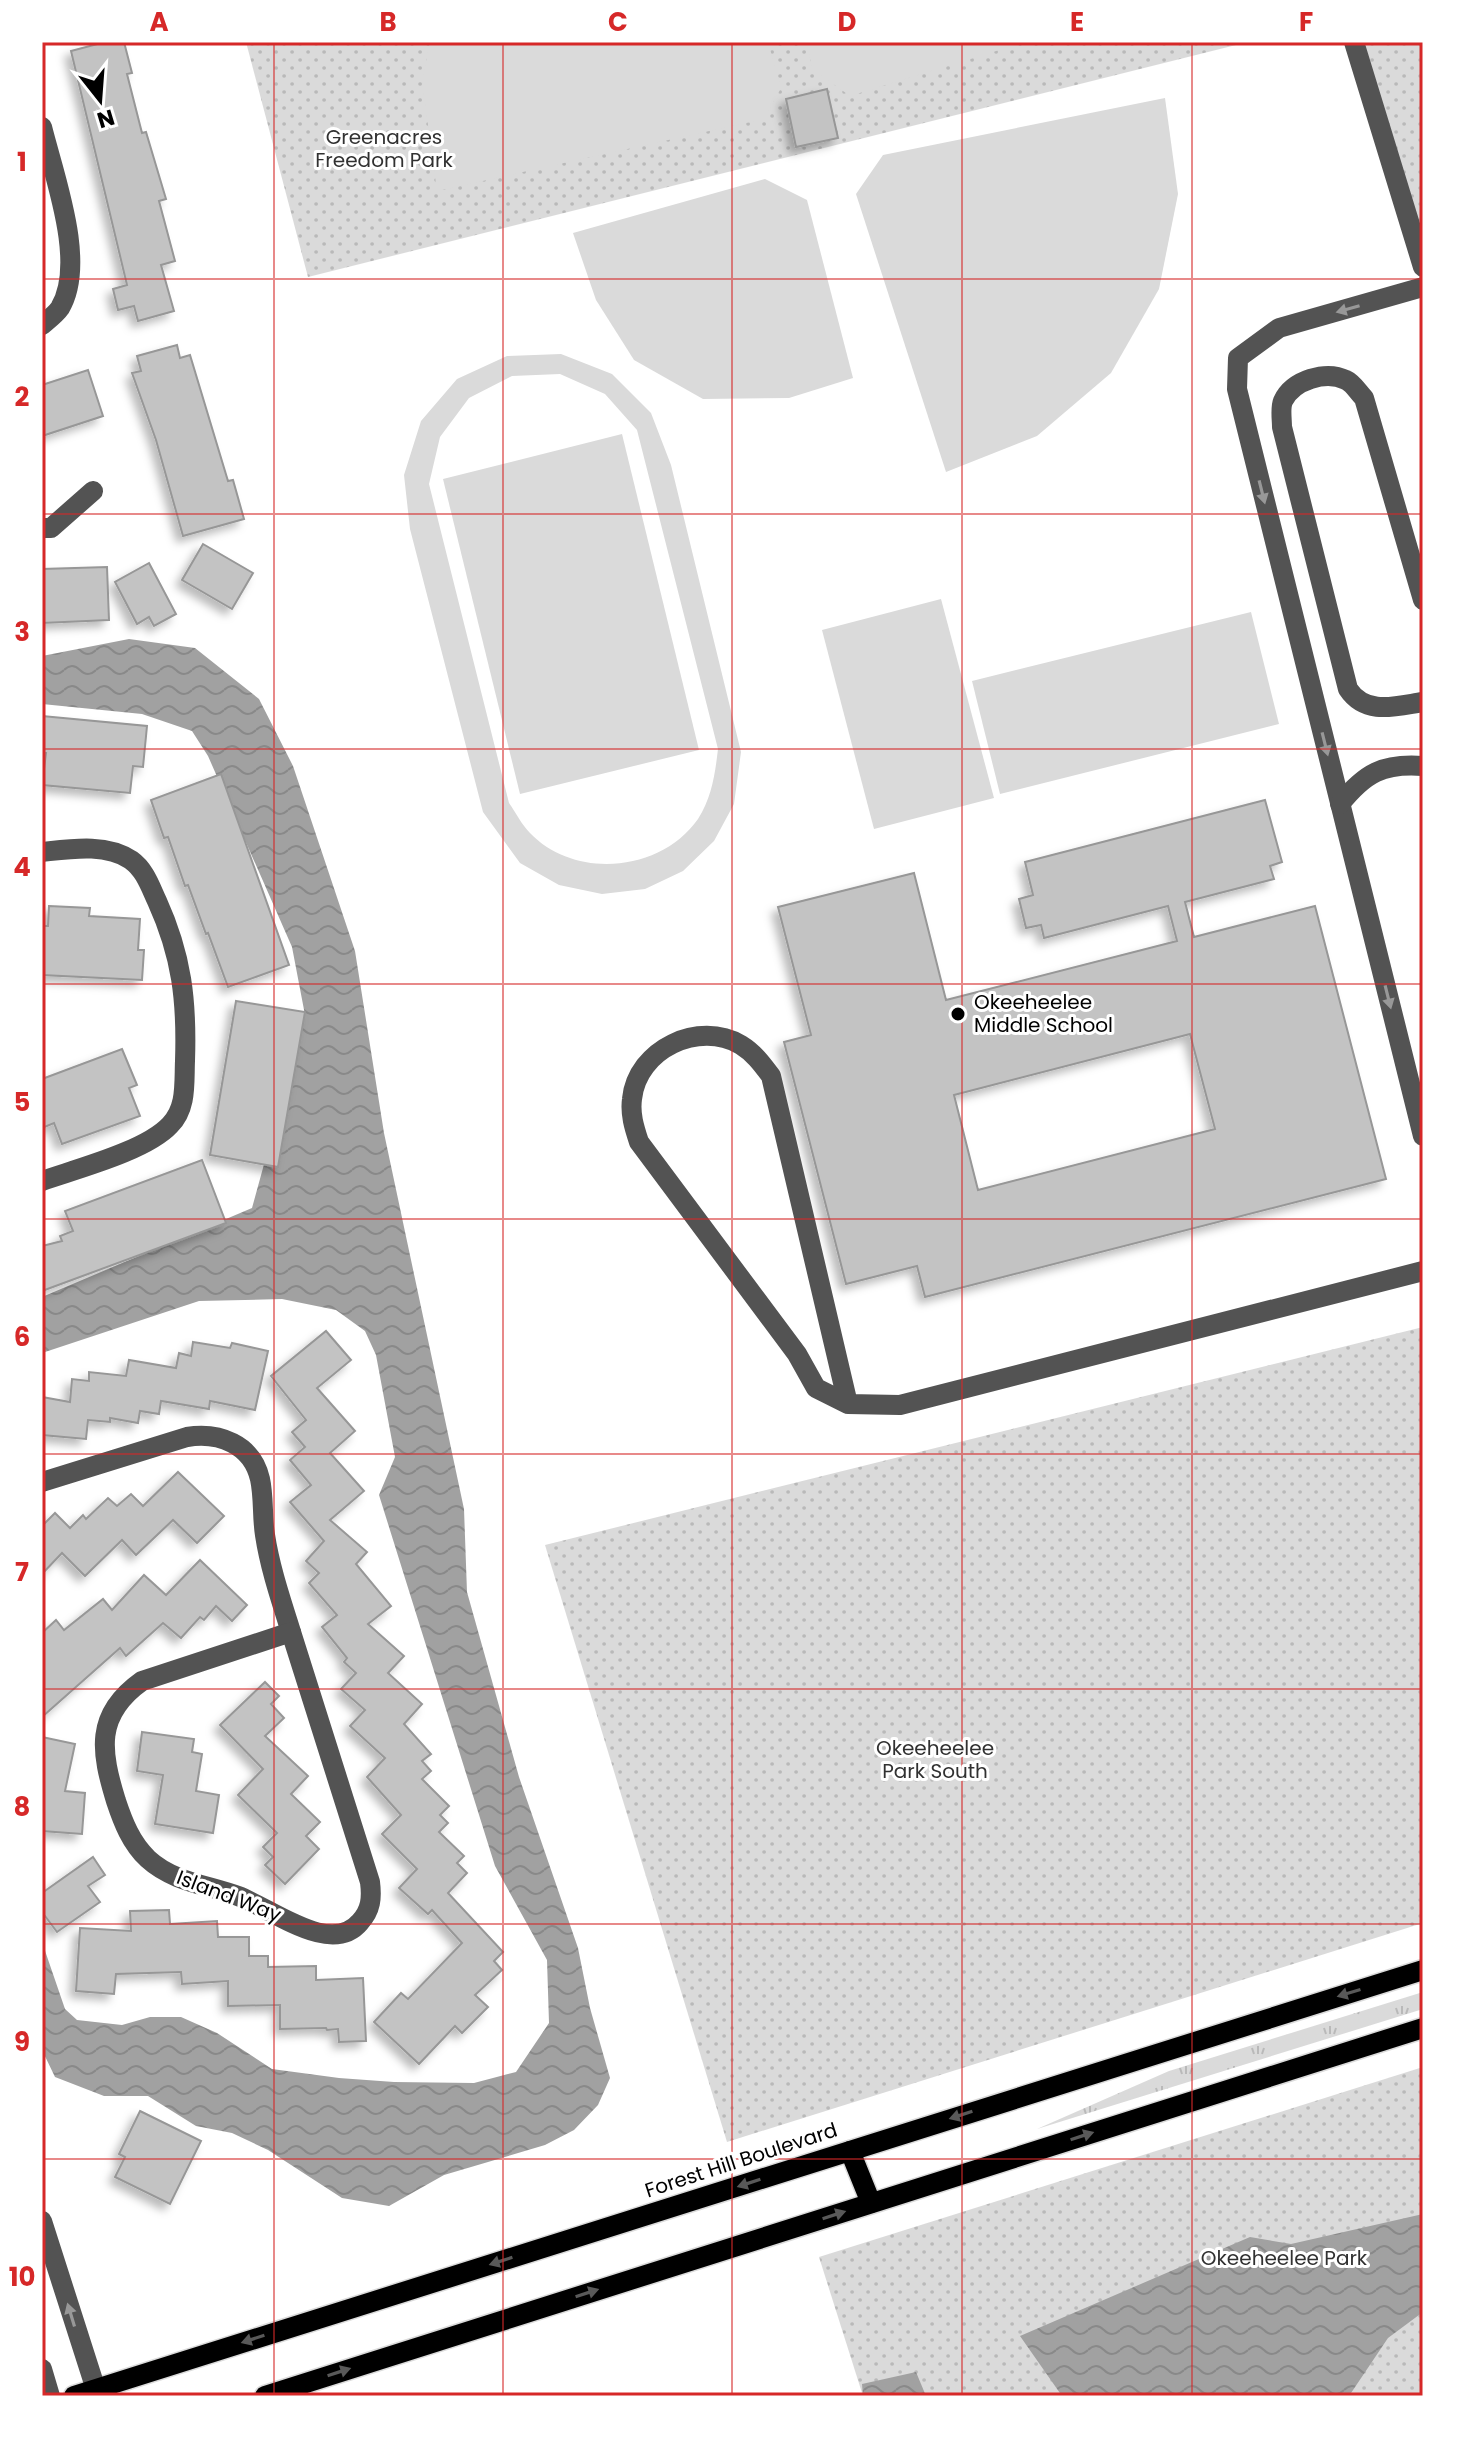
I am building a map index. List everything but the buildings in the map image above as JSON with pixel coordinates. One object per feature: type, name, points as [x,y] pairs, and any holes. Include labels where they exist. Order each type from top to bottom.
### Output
[{"type":"main road","name":"Forest Hill Boulevard","points":[[74,2396],[96,2393],[1423,1970]]},
{"type":"main road","points":[[265,2396],[1423,2028]]},
{"type":"main road","points":[[850,2151],[871,2203]]},
{"type":"street","points":[[1354,42],[1423,267]]},
{"type":"street","points":[[42,127],[72,249],[70,280],[59,309],[42,325]]},
{"type":"street","points":[[1423,287],[1279,328],[1238,358],[1237,389],[1423,1136]]},
{"type":"street","points":[[1423,600],[1364,398],[1348,380],[1333,376],[1304,381],[1282,402],[1282,427],[1348,689],[1361,704],[1371,707],[1423,702]]},
{"type":"street","points":[[42,528],[51,528],[93,491]]},
{"type":"street","points":[[1340,804],[1355,785],[1376,771],[1400,764],[1423,766]]},
{"type":"street","points":[[42,852],[106,850],[122,854],[135,863],[145,875],[175,947],[183,982],[186,1018],[184,1097],[171,1125],[131,1149],[42,1181]]},
{"type":"street","points":[[848,1404],[771,1076],[758,1058],[739,1044],[717,1036],[694,1036],[672,1043],[653,1056],[639,1075],[632,1097],[632,1120],[639,1142],[797,1354],[816,1388],[848,1404],[900,1405],[1423,1271]]},
{"type":"street","name":"Island Way","points":[[42,1482],[187,1437],[203,1435],[218,1436],[237,1445],[256,1467],[261,1481],[264,1533],[271,1568],[370,1882],[372,1898],[367,1913],[357,1926],[344,1934],[328,1936],[312,1932],[238,1896],[162,1870],[147,1858],[128,1832],[104,1755],[104,1740],[112,1713],[130,1689],[142,1681],[291,1632]]},
{"type":"street","points":[[43,2228],[96,2393]]},
{"type":"street","points":[[42,2369],[50,2396]]},
{"type":"green space","name":"Greenacres Freedom Park","points":[[246,42],[1248,42],[308,277]]},
{"type":"green space","points":[[430,42],[768,42],[781,88],[764,119],[437,191],[422,81]]},
{"type":"green space","points":[[807,42],[1025,42],[850,96],[812,69]]},
{"type":"green space","points":[[1348,42],[1423,42],[1423,290]]},
{"type":"green space","points":[[1165,98],[1178,194],[1159,289],[1111,373],[1037,436],[946,472],[856,194],[883,155]]},
{"type":"green space","points":[[765,179],[807,200],[853,378],[789,398],[703,399],[634,360],[596,300],[573,233]]},
{"type":"green space","points":[[561,354],[612,374],[651,413],[671,465],[741,752],[734,804],[714,841],[683,871],[645,889],[602,894],[559,885],[520,863],[483,812],[410,529],[404,475],[421,421],[457,379],[507,356]],"holes":[[[560,374],[605,394],[637,430],[718,749],[710,794],[698,819],[682,837],[662,850],[617,864],[570,858],[549,848],[527,830],[509,803],[429,484],[440,437],[469,398],[512,376]]]},
{"type":"green space","points":[[622,434],[699,750],[520,794],[443,479]]},
{"type":"green space","points":[[941,599],[994,798],[874,829],[822,630]]},
{"type":"green space","points":[[1251,612],[1279,724],[1000,794],[972,681]]},
{"type":"green space","name":"Okeeheelee Park South","points":[[1423,1327],[1423,1923],[727,2142],[545,1545]]},
{"type":"green space","points":[[1423,1992],[1423,2009],[1037,2129],[1169,2071]]},
{"type":"green space","name":"Okeeheelee Park","points":[[1423,2067],[1423,2396],[863,2396],[819,2257]]},
{"type":"water","points":[[129,639],[195,648],[259,699],[293,766],[355,951],[384,1133],[464,1509],[467,1592],[519,1777],[578,1948],[590,2008],[610,2078],[598,2105],[574,2130],[545,2145],[444,2175],[389,2206],[342,2198],[268,2150],[232,2133],[196,2126],[148,2096],[104,2096],[55,2077],[42,2050],[42,1942],[65,2009],[77,2020],[122,2025],[150,2017],[181,2017],[217,2033],[272,2069],[394,2082],[474,2083],[516,2072],[549,2023],[547,1960],[495,1866],[379,1495],[395,1457],[376,1355],[365,1331],[336,1310],[282,1299],[199,1301],[42,1353],[42,1297],[252,1208],[305,1015],[292,947],[208,756],[192,731],[142,714],[42,704],[42,656]]},
{"type":"water","points":[[1423,2214],[1423,2312],[1388,2338],[1349,2396],[1062,2396],[1020,2336],[1250,2237],[1291,2244]]},
{"type":"water","points":[[916,2372],[926,2396],[863,2396],[862,2384]]},
{"type":"place","name":"Okeeheelee Middle School","points":[[958,1014]]}]
